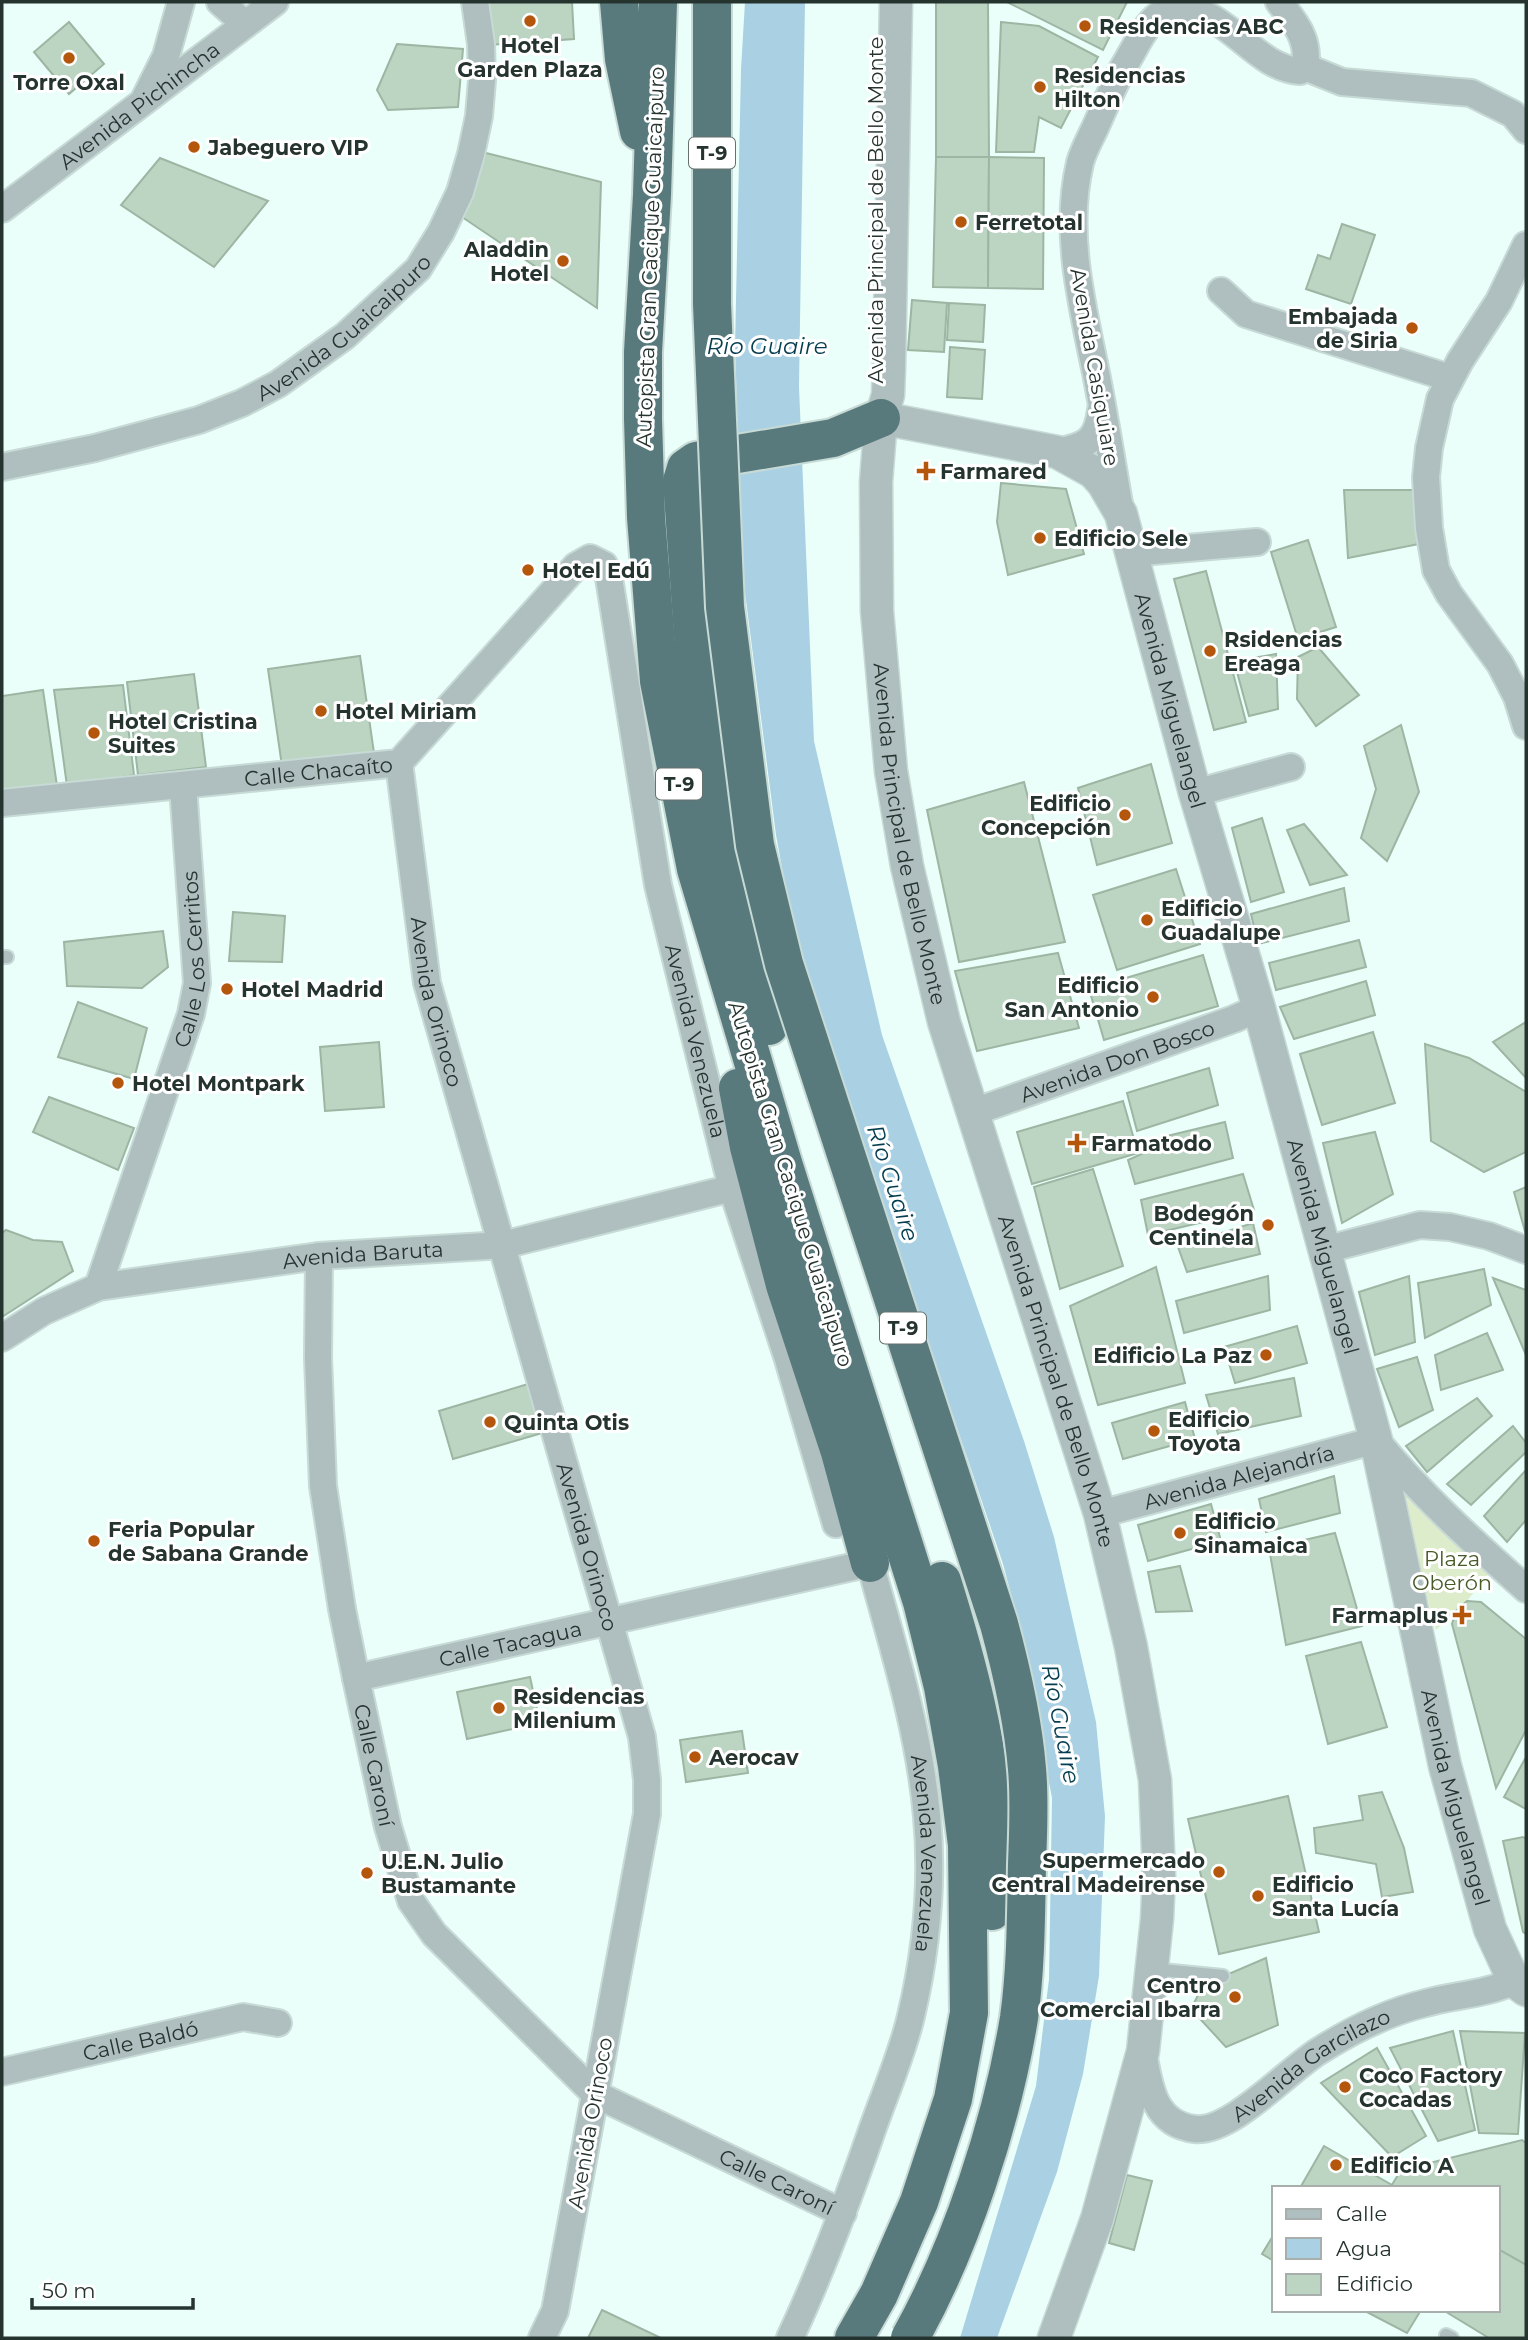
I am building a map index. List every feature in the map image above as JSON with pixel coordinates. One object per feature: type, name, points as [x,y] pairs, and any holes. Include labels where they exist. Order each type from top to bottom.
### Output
[{"type":"highway","points":[[619,2],[624,59],[652,195]]},
{"type":"highway","name":"Autopista Gran Cacique Guaicaipuro","points":[[657,2],[652,195],[643,352],[643,419],[646,517],[659,681],[696,869],[747,1045],[922,1602],[943,1687],[967,1845],[969,2013],[953,2099],[919,2202],[878,2294],[854,2338]]},
{"type":"highway","name":"T-9","points":[[712,2],[712,304],[724,594],[738,725],[755,845],[784,964],[999,1624],[1013,1674],[1028,1771],[1026,1920],[1019,2018],[996,2120],[964,2220],[932,2299],[910,2338]]},
{"type":"highway","points":[[881,418],[833,438],[710,459],[686,468],[682,495],[696,677],[711,811],[771,1036],[958,1633],[986,1757],[995,1830],[987,1996],[980,2044],[953,2099]]},
{"type":"highway","points":[[747,1045],[737,1090],[749,1147],[785,1285],[840,1452],[870,1563]]},
{"type":"street","points":[[143,102],[166,56],[181,2]]},
{"type":"street","points":[[220,2],[245,24]]},
{"type":"street","name":"Avenida Pichincha","points":[[2,209],[15,190],[143,102],[275,2]]},
{"type":"street","name":"Avenida Guaicaipuro","points":[[2,467],[108,444],[199,420],[242,403],[278,384],[345,336],[418,269],[460,192],[479,116],[481,44],[475,2]]},
{"type":"street","name":"Avenida Principal de Bello Monte","points":[[876,2],[870,368],[881,418]]},
{"type":"street","name":"Avenida Principal de Bello Monte","points":[[896,2],[888,395],[881,418],[876,482],[877,611],[891,771],[907,866],[944,1022],[1100,1514],[1131,1647],[1155,1780],[1159,1875],[1143,2051],[1097,2219],[1054,2338]]},
{"type":"street","points":[[1279,2],[1303,35],[1307,47],[1305,66]]},
{"type":"street","name":"Avenida Casiquiare","points":[[1121,514],[1082,306],[1073,217],[1081,160],[1091,136],[1117,79],[1152,21],[1161,12],[1172,9],[1186,10],[1212,17],[1272,62],[1288,70],[1300,71],[1305,66],[1342,82],[1471,93],[1513,114],[1526,130]]},
{"type":"street","points":[[2,225],[15,190]]},
{"type":"street","points":[[1526,244],[1499,301],[1450,378],[1440,399],[1427,467],[1429,528],[1436,570],[1448,594],[1500,664],[1517,697],[1526,726]]},
{"type":"street","points":[[1221,292],[1246,314],[1450,378]]},
{"type":"street","points":[[1057,452],[1074,449],[1094,436],[1099,426],[1102,405]]},
{"type":"street","name":"Avenida Miguelangel","points":[[881,418],[1057,452],[1093,472],[1103,483],[1121,514],[1195,793],[1259,1008],[1376,1440],[1445,1766],[1490,1929],[1520,1985]]},
{"type":"street","points":[[1130,553],[1257,542]]},
{"type":"street","name":"Calle Chacaíto","points":[[2,803],[399,763],[576,566],[590,558]]},
{"type":"street","name":"Avenida Venezuela","points":[[590,558],[604,565],[609,578],[658,885],[732,1188],[788,1359],[836,1524]]},
{"type":"street","name":"Avenida Orinoco","points":[[399,763],[427,983],[610,1620],[642,1737],[647,1780],[647,1814],[555,2311],[542,2338]]},
{"type":"street","points":[[1195,793],[1290,767]]},
{"type":"street","name":"Calle Los Cerritos","points":[[98,1287],[191,1014],[197,983],[183,786]]},
{"type":"street","name":"Avenida Don Bosco","points":[[974,1112],[1259,1008]]},
{"type":"street","name":"Avenida Baruta","points":[[2,1338],[44,1311],[98,1287],[319,1256],[503,1245],[732,1188]]},
{"type":"street","points":[[1324,1251],[1420,1225],[1450,1227],[1489,1236],[1526,1250]]},
{"type":"street","name":"Calle Caroní","points":[[319,1256],[318,1358],[323,1486],[342,1609],[356,1678],[388,1827],[411,1901],[434,1934],[595,2094],[843,2213]]},
{"type":"street","points":[[1376,1440],[1408,1478],[1475,1544],[1526,1589]]},
{"type":"street","name":"Avenida Alejandría","points":[[1100,1514],[1376,1440]]},
{"type":"street","name":"Avenida Venezuela","points":[[790,2338],[843,2213],[911,2018],[922,1954],[928,1884],[927,1816],[897,1661],[870,1563]]},
{"type":"street","name":"Calle Tacagua","points":[[356,1678],[870,1563]]},
{"type":"street","name":"Avenida Garcilazo","points":[[1143,2051],[1153,2100],[1162,2113],[1177,2123],[1195,2129],[1212,2128],[1244,2110],[1317,2052],[1359,2027],[1423,2003],[1520,1985]]},
{"type":"street","name":"Calle Baldó","points":[[2,2073],[243,2017],[278,2023]]},
{"type":"lane","points":[[1151,1969],[1223,1976]]},
{"type":"green space","name":"Plaza Oberón","points":[[1395,1480],[1493,1568],[1467,1601],[1436,1630]]},
{"type":"water","name":"Río Guaire","points":[[745,2],[805,2],[799,387],[814,741],[882,1035],[1024,1441],[1054,1537],[1096,1722],[1105,1816],[1099,1976],[1083,2074],[1057,2172],[997,2338],[960,2338],[1036,2086],[1049,1979],[1052,1798],[1018,1620],[1003,1564],[847,1101],[790,912],[776,835],[742,569],[735,346]]},
{"type":"building","name":"Hotel Garden Plaza","points":[[486,2],[572,2],[574,39],[489,45]]},
{"type":"building","points":[[936,2],[988,2],[989,157],[936,157]]},
{"type":"building","name":"Residencias ABC","points":[[1007,2],[1127,2],[1103,50]]},
{"type":"building","name":"Torre Oxal","points":[[69,22],[104,64],[69,94],[34,52]]},
{"type":"building","name":"Residencias Hilton","points":[[1001,22],[1039,26],[1098,57],[1061,128],[1039,117],[1034,152],[996,152]]},
{"type":"building","points":[[397,44],[463,49],[458,107],[388,110],[377,90]]},
{"type":"building","name":"Aladdin Hotel","points":[[486,153],[601,182],[597,308],[459,215]]},
{"type":"building","name":"Ferretotal","points":[[936,157],[989,157],[988,288],[933,287]]},
{"type":"building","points":[[989,157],[1044,158],[1043,289],[988,288]]},
{"type":"building","points":[[160,158],[268,201],[214,267],[121,205]]},
{"type":"building","points":[[1342,224],[1375,235],[1351,304],[1306,289],[1318,255],[1330,259]]},
{"type":"building","points":[[912,300],[947,303],[944,352],[908,350]]},
{"type":"building","points":[[949,303],[985,305],[983,342],[947,340]]},
{"type":"building","points":[[950,347],[985,350],[982,399],[947,397]]},
{"type":"building","name":"Edificio Sele","points":[[1001,483],[1066,489],[1084,554],[1008,575],[997,522]]},
{"type":"building","points":[[1344,490],[1414,490],[1419,544],[1348,558]]},
{"type":"building","points":[[1308,540],[1336,627],[1298,639],[1271,552]]},
{"type":"building","name":"Rsidencias Ereaga","points":[[1206,571],[1246,722],[1214,730],[1174,579]]},
{"type":"building","points":[[1318,647],[1359,695],[1316,726],[1297,699],[1298,657]]},
{"type":"building","points":[[1276,654],[1278,709],[1249,716],[1234,661]]},
{"type":"building","name":"Hotel Miriam","points":[[360,656],[374,753],[282,766],[268,669]]},
{"type":"building","points":[[194,674],[206,767],[138,775],[127,682]]},
{"type":"building","name":"Hotel Cristina Suites","points":[[123,685],[134,775],[67,786],[54,690]]},
{"type":"building","points":[[43,690],[57,786],[2,794],[2,696]]},
{"type":"building","points":[[1401,725],[1419,792],[1387,861],[1361,838],[1376,789],[1364,746]]},
{"type":"building","name":"Edificio Concepción","points":[[1151,764],[1172,843],[1097,865],[1078,788]]},
{"type":"building","points":[[1024,782],[1065,942],[959,962],[927,810]]},
{"type":"building","points":[[1262,818],[1284,892],[1251,902],[1232,828]]},
{"type":"building","points":[[1304,824],[1347,875],[1310,885],[1287,830]]},
{"type":"building","name":"Edificio Guadalupe","points":[[1176,869],[1200,944],[1117,970],[1093,895]]},
{"type":"building","points":[[1344,888],[1349,921],[1258,944],[1251,914]]},
{"type":"building","points":[[233,912],[285,916],[282,962],[229,961]]},
{"type":"building","points":[[163,931],[168,967],[142,988],[67,986],[64,942]]},
{"type":"building","points":[[1359,940],[1366,967],[1276,990],[1269,963]]},
{"type":"building","points":[[1058,953],[1079,1028],[977,1051],[955,971]]},
{"type":"building","name":"Edificio San Antonio","points":[[1203,955],[1218,1006],[1104,1040],[1089,989]]},
{"type":"building","points":[[1366,981],[1375,1015],[1294,1039],[1280,1007]]},
{"type":"building","points":[[78,1002],[147,1028],[134,1079],[58,1057]]},
{"type":"building","points":[[1526,1022],[1526,1078],[1493,1042]]},
{"type":"building","points":[[1373,1032],[1395,1103],[1322,1125],[1300,1054]]},
{"type":"building","points":[[379,1042],[384,1107],[325,1111],[320,1047]]},
{"type":"building","points":[[1425,1044],[1469,1058],[1526,1092],[1526,1152],[1484,1172],[1431,1141]]},
{"type":"building","points":[[1209,1068],[1218,1105],[1137,1131],[1127,1093]]},
{"type":"building","points":[[49,1097],[134,1128],[118,1170],[33,1132]]},
{"type":"building","name":"Farmatodo","points":[[1123,1101],[1138,1153],[1032,1184],[1017,1132]]},
{"type":"building","points":[[1225,1122],[1233,1158],[1135,1184],[1128,1160],[1144,1153],[1142,1142]]},
{"type":"building","points":[[1375,1132],[1393,1194],[1342,1223],[1323,1143]]},
{"type":"building","points":[[1093,1169],[1123,1266],[1060,1289],[1034,1187]]},
{"type":"building","points":[[1243,1174],[1254,1210],[1148,1235],[1141,1200]]},
{"type":"building","points":[[1526,1187],[1526,1235],[1514,1192]]},
{"type":"building","points":[[1253,1223],[1260,1254],[1187,1272],[1178,1247]]},
{"type":"building","points":[[6,1230],[33,1240],[62,1242],[73,1271],[2,1317],[2,1233]]},
{"type":"building","points":[[1156,1267],[1185,1383],[1098,1405],[1070,1306]]},
{"type":"building","points":[[1484,1269],[1491,1305],[1425,1338],[1418,1283]]},
{"type":"building","points":[[1268,1276],[1270,1310],[1184,1333],[1176,1301]]},
{"type":"building","points":[[1409,1276],[1415,1342],[1375,1355],[1359,1292]]},
{"type":"building","points":[[1493,1278],[1526,1290],[1526,1355]]},
{"type":"building","name":"Edificio La Paz","points":[[1297,1326],[1307,1363],[1235,1383],[1224,1347]]},
{"type":"building","points":[[1487,1333],[1503,1370],[1441,1390],[1435,1355]]},
{"type":"building","points":[[1417,1357],[1433,1410],[1399,1427],[1377,1369]]},
{"type":"building","points":[[1294,1378],[1301,1416],[1218,1434],[1206,1395]]},
{"type":"building","name":"Quinta Otis","points":[[528,1384],[542,1433],[453,1459],[439,1411]]},
{"type":"building","points":[[1477,1398],[1492,1416],[1427,1472],[1406,1446]]},
{"type":"building","name":"Edificio Toyota","points":[[1185,1402],[1195,1439],[1123,1459],[1112,1423]]},
{"type":"building","points":[[1513,1426],[1526,1443],[1526,1452],[1471,1505],[1447,1484]]},
{"type":"building","points":[[1526,1470],[1526,1520],[1507,1542],[1484,1516]]},
{"type":"building","points":[[1334,1476],[1340,1513],[1266,1532],[1259,1499]]},
{"type":"building","name":"Edificio Sinamaica","points":[[1211,1504],[1221,1541],[1148,1561],[1138,1525]]},
{"type":"building","points":[[1335,1533],[1362,1626],[1286,1645],[1269,1548]]},
{"type":"building","points":[[1180,1566],[1192,1611],[1156,1612],[1148,1572]]},
{"type":"building","points":[[1467,1601],[1481,1602],[1526,1639],[1526,1730],[1496,1788],[1452,1624],[1456,1611]]},
{"type":"building","points":[[1361,1642],[1387,1727],[1328,1744],[1306,1656]]},
{"type":"building","name":"Residencias Milenium","points":[[530,1677],[540,1723],[467,1739],[457,1692]]},
{"type":"building","points":[[742,1731],[748,1773],[686,1782],[680,1740]]},
{"type":"building","points":[[1526,1757],[1526,1809],[1504,1797]]},
{"type":"building","points":[[1382,1792],[1404,1848],[1413,1892],[1382,1897],[1376,1864],[1316,1853],[1314,1828],[1363,1820],[1359,1796]]},
{"type":"building","name":"Edificio Santa Lucía","points":[[1288,1796],[1319,1932],[1219,1954],[1188,1819]]},
{"type":"building","points":[[1523,1837],[1526,1839],[1526,1934],[1523,1932],[1503,1841]]},
{"type":"building","name":"Centro Comercial Ibarra","points":[[1266,1958],[1278,2025],[1226,2047],[1191,2009],[1203,1985]]},
{"type":"building","points":[[1453,2031],[1475,2130],[1438,2141],[1390,2048]]},
{"type":"building","points":[[1460,2031],[1525,2033],[1518,2134],[1479,2133]]},
{"type":"building","points":[[1377,2048],[1426,2136],[1392,2157],[1321,2083]]},
{"type":"building","points":[[1522,2140],[1526,2143],[1526,2265],[1500,2250],[1500,2186],[1391,2186],[1401,2170]]},
{"type":"building","name":"Edificio A","points":[[1324,2146],[1392,2185],[1391,2186],[1301,2186]]},
{"type":"building","points":[[1127,2175],[1152,2181],[1134,2250],[1109,2243]]},
{"type":"building","points":[[1272,2237],[1272,2260],[1262,2254]]},
{"type":"building","points":[[1500,2250],[1526,2265],[1526,2338],[1489,2338],[1446,2312],[1500,2312]]},
{"type":"building","points":[[602,2310],[659,2337],[588,2338]]},
{"type":"building","points":[[1367,2312],[1420,2312],[1407,2333]]},
{"type":"place","name":"Hotel Garden Plaza","points":[[530,21]]},
{"type":"place","name":"Residencias ABC","points":[[1085,26]]},
{"type":"place","name":"Torre Oxal","points":[[69,58]]},
{"type":"place","name":"Residencias Hilton","points":[[1040,87]]},
{"type":"place","name":"Jabeguero VIP","points":[[194,147]]},
{"type":"place","name":"Ferretotal","points":[[961,222]]},
{"type":"place","name":"Aladdin Hotel","points":[[563,261]]},
{"type":"place","name":"Embajada de Siria","points":[[1412,328]]},
{"type":"place","name":"Farmared","points":[[926,471]]},
{"type":"place","name":"Edificio Sele","points":[[1040,538]]},
{"type":"place","name":"Hotel Edú","points":[[528,570]]},
{"type":"place","name":"Rsidencias Ereaga","points":[[1210,651]]},
{"type":"place","name":"Hotel Miriam","points":[[321,711]]},
{"type":"place","name":"Hotel Cristina Suites","points":[[94,733]]},
{"type":"place","name":"Edificio Concepción","points":[[1125,815]]},
{"type":"place","name":"Edificio Guadalupe","points":[[1147,920]]},
{"type":"place","name":"Hotel Madrid","points":[[227,989]]},
{"type":"place","name":"Edificio San Antonio","points":[[1153,997]]},
{"type":"place","name":"Hotel Montpark","points":[[118,1083]]},
{"type":"place","name":"Farmatodo","points":[[1077,1143]]},
{"type":"place","name":"Bodegón Centinela","points":[[1268,1225]]},
{"type":"place","name":"Edificio La Paz","points":[[1266,1355]]},
{"type":"place","name":"Quinta Otis","points":[[490,1422]]},
{"type":"place","name":"Edificio Toyota","points":[[1154,1431]]},
{"type":"place","name":"Edificio Sinamaica","points":[[1180,1533]]},
{"type":"place","name":"Feria Popular de Sabana Grande","points":[[94,1541]]},
{"type":"place","name":"Farmaplus","points":[[1462,1615]]},
{"type":"place","name":"Residencias Milenium","points":[[499,1708]]},
{"type":"place","name":"Aerocav","points":[[695,1757]]},
{"type":"place","name":"Supermercado Central Madeirense","points":[[1219,1872]]},
{"type":"place","name":"U.E.N. Julio Bustamante","points":[[367,1873]]},
{"type":"place","name":"Edificio Santa Lucía","points":[[1258,1896]]},
{"type":"place","name":"Centro Comercial Ibarra","points":[[1235,1997]]},
{"type":"place","name":"Coco Factory Cocadas","points":[[1345,2087]]},
{"type":"place","name":"Edificio A","points":[[1336,2165]]}]
